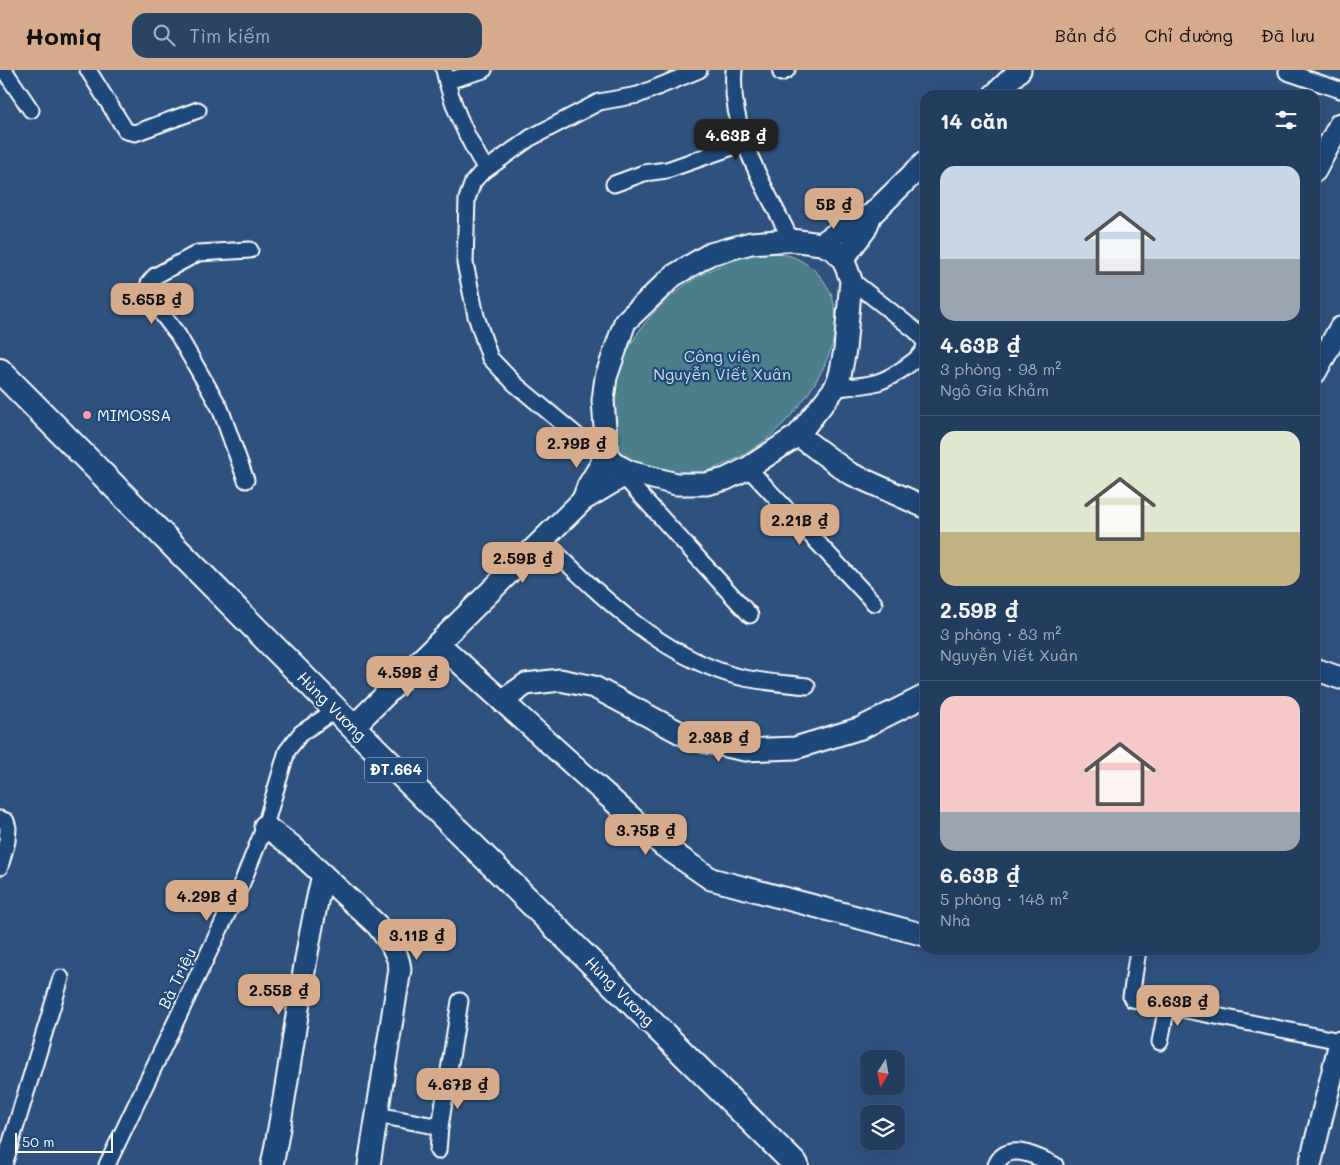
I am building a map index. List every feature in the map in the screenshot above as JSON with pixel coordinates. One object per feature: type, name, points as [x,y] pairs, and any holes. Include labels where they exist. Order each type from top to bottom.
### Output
[{"type":"main road","name":"Hùng Vương","points":[[0,371],[352,727],[796,1165]]},
{"type":"street","points":[[4,70],[30,110]]},
{"type":"street","points":[[88,70],[126,131],[135,133],[198,110]]},
{"type":"street","points":[[484,70],[445,76],[462,125],[486,169]]},
{"type":"street","points":[[699,70],[638,95],[606,100],[592,105],[530,138],[486,169],[470,189],[465,215],[464,242],[468,282],[486,350],[495,365],[515,384],[627,475],[750,615]]},
{"type":"street","points":[[734,70],[734,105],[744,143],[791,240]]},
{"type":"street","points":[[999,90],[1020,70]]},
{"type":"street","points":[[1287,72],[1340,90]]},
{"type":"street","points":[[1320,162],[1340,124]]},
{"type":"street","points":[[614,184],[644,172],[667,170],[744,143]]},
{"type":"street","points":[[821,244],[853,222],[871,215],[920,167]]},
{"type":"street","points":[[843,259],[868,225],[871,215]]},
{"type":"street","points":[[352,727],[583,500],[627,475],[676,484],[706,484],[726,479],[748,468],[798,435],[835,388],[840,375],[845,350],[851,280],[843,259],[834,250],[821,244],[791,240],[751,243],[710,254],[673,276],[626,322],[606,377],[603,400],[606,457],[588,486],[583,500]]},
{"type":"street","points":[[246,480],[220,408],[178,335],[152,301],[148,290],[150,283],[156,276],[198,253],[250,250]]},
{"type":"street","points":[[851,280],[916,331],[920,337]]},
{"type":"street","points":[[1320,364],[1340,328]]},
{"type":"street","points":[[835,388],[883,382],[916,360],[920,353]]},
{"type":"street","points":[[798,435],[849,473],[920,505]]},
{"type":"street","points":[[748,468],[874,603]]},
{"type":"street","points":[[542,540],[620,613],[648,634],[693,660],[743,678],[807,686]]},
{"type":"street","points":[[438,642],[662,845],[711,879],[920,935]]},
{"type":"street","points":[[1320,671],[1340,678]]},
{"type":"street","points":[[502,701],[526,684],[560,680],[586,685],[594,687],[692,739],[745,750],[796,748],[861,728],[920,698]]},
{"type":"street","name":"Bà Triệu","points":[[107,1165],[242,883],[265,826],[287,751],[301,733],[336,710]]},
{"type":"street","points":[[0,819],[6,821],[8,828],[0,867]]},
{"type":"street","points":[[265,826],[292,846],[377,925],[388,939],[399,960],[399,979],[369,1165]]},
{"type":"street","points":[[272,1165],[284,1106],[312,920],[323,875]]},
{"type":"street","points":[[1137,955],[1131,997],[1340,1042],[1310,1165]]},
{"type":"street","points":[[4,1165],[61,978]]},
{"type":"street","points":[[438,1151],[440,1127],[460,1002]]},
{"type":"street","points":[[1160,1042],[1167,1006]]},
{"type":"street","points":[[378,1115],[440,1127]]},
{"type":"street","points":[[996,1165],[998,1160],[1010,1152],[1034,1155],[1055,1165]]},
{"type":"green space","name":"Công viên Nguyễn Viết Xuân","points":[[764,252],[787,255],[808,265],[820,276],[832,296],[836,318],[833,341],[825,364],[813,386],[799,406],[767,439],[743,455],[716,468],[697,474],[675,477],[657,473],[633,462],[617,447],[613,433],[611,397],[613,382],[630,345],[659,307],[677,291],[718,266]]},
{"type":"place","name":"MIMOSSA","points":[[87,415]]}]
